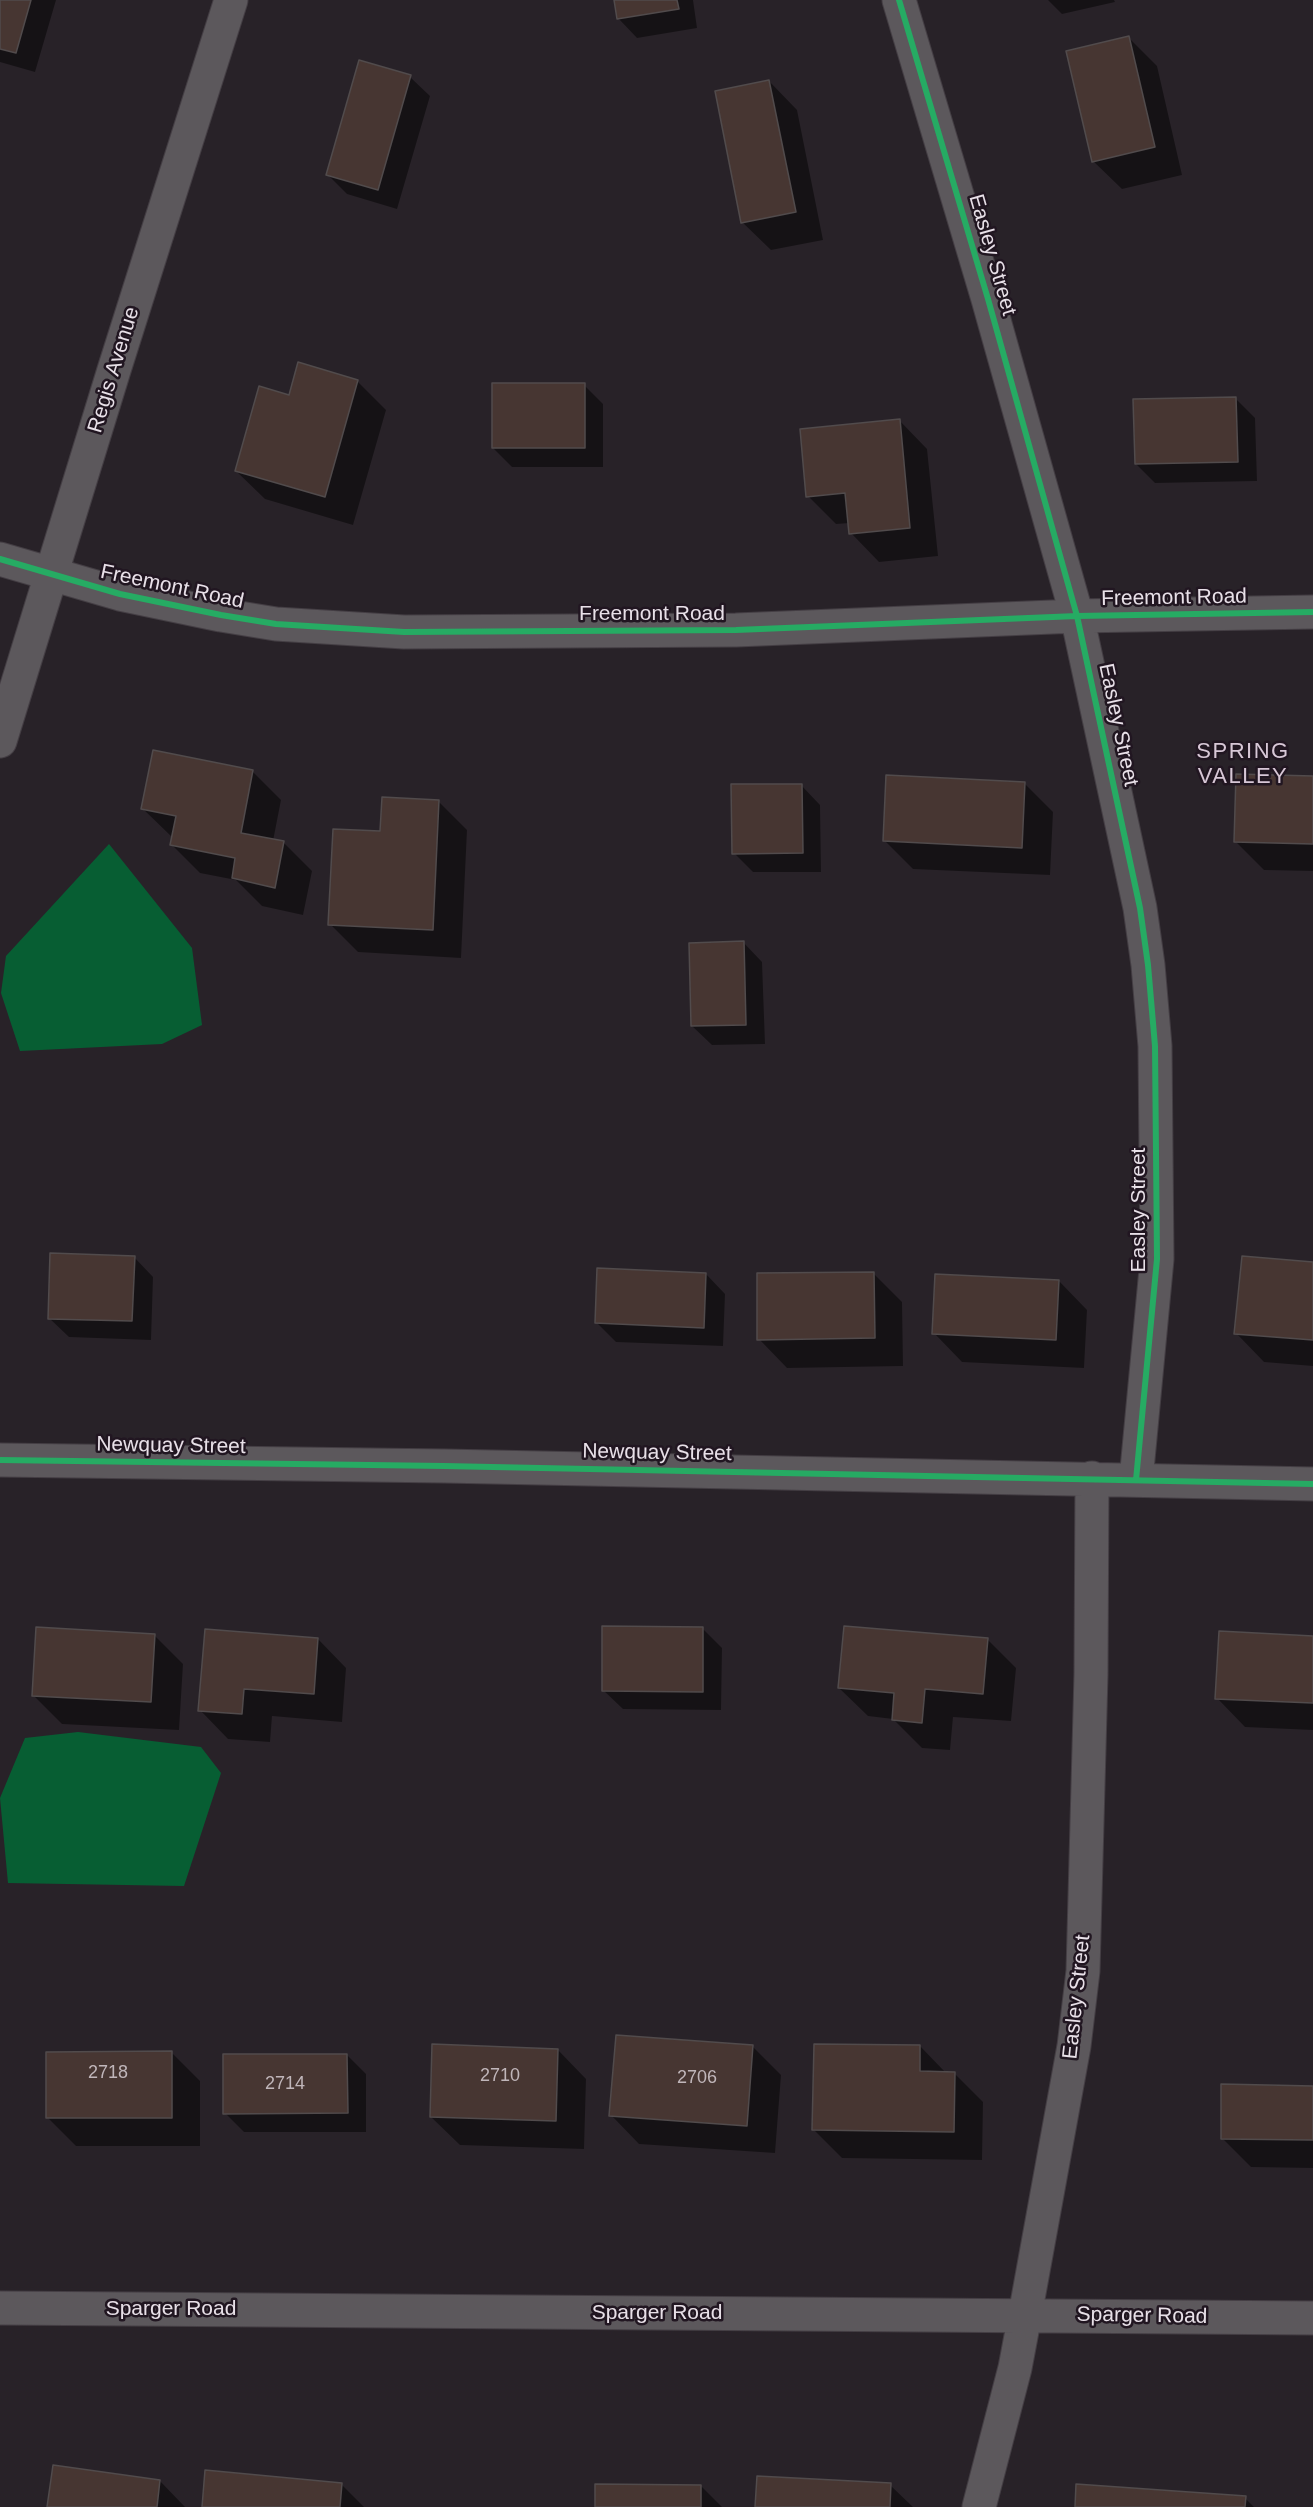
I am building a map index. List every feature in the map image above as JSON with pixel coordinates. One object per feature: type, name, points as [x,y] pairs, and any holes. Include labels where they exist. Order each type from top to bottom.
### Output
[{"type":"street","name":"Regis Avenue","points":[[0,741],[231,0]]},
{"type":"street","name":"Easley Street","points":[[899,0],[992,310],[1077,616],[1140,908],[1155,1046],[1157,1259],[1136,1480]]},
{"type":"street","name":"Freemont Road","points":[[0,559],[120,594],[276,624],[404,632],[736,630],[1077,616],[1313,612]]},
{"type":"street","name":"Newquay Street","points":[[0,1460],[1092,1478],[1313,1484]]},
{"type":"street","name":"Easley Street","points":[[979,2507],[1015,2368],[1074,2046],[1083,1971],[1091,1674],[1092,1478]]},
{"type":"street","name":"Sparger Road","points":[[0,2308],[1313,2318]]},
{"type":"green space","points":[[109,844],[192,948],[202,1025],[162,1044],[20,1051],[1,993],[6,956]]},
{"type":"green space","points":[[78,1732],[201,1747],[221,1773],[184,1886],[8,1883],[0,1798],[25,1738]]},
{"type":"building","points":[[0,0],[31,0],[16,53],[0,49]]},
{"type":"building","points":[[614,0],[677,0],[679,9],[617,19]]},
{"type":"building","points":[[1129,36],[1155,147],[1092,162],[1066,51]]},
{"type":"building","points":[[359,60],[411,75],[378,190],[326,175]]},
{"type":"building","points":[[769,80],[796,212],[741,223],[715,91]]},
{"type":"building","points":[[298,362],[358,380],[325,497],[235,471],[259,386],[289,395]]},
{"type":"building","points":[[492,383],[585,383],[585,448],[492,448]]},
{"type":"building","points":[[1236,397],[1238,462],[1135,464],[1133,399]]},
{"type":"building","points":[[900,419],[910,528],[849,534],[845,493],[806,497],[800,429]]},
{"type":"building","points":[[153,750],[253,770],[241,833],[284,841],[275,888],[232,878],[235,858],[170,845],[176,816],[141,809]]},
{"type":"building","points":[[1236,774],[1313,776],[1313,844],[1234,842]]},
{"type":"building","points":[[886,775],[1025,782],[1022,848],[883,841]]},
{"type":"building","points":[[731,784],[802,784],[803,853],[732,854]]},
{"type":"building","points":[[382,797],[439,800],[433,930],[328,925],[333,829],[380,831]]},
{"type":"building","points":[[744,941],[746,1025],[691,1026],[689,943]]},
{"type":"building","points":[[50,1253],[135,1256],[132,1321],[48,1319]]},
{"type":"building","points":[[1242,1256],[1313,1262],[1313,1340],[1234,1334]]},
{"type":"building","points":[[597,1268],[706,1273],[704,1328],[595,1323]]},
{"type":"building","points":[[874,1272],[875,1338],[757,1340],[757,1273]]},
{"type":"building","points":[[935,1274],[1059,1280],[1056,1340],[932,1334]]},
{"type":"building","points":[[602,1626],[703,1627],[703,1692],[602,1691]]},
{"type":"building","points":[[844,1626],[988,1638],[983,1694],[925,1689],[922,1723],[892,1720],[894,1693],[838,1688]]},
{"type":"building","points":[[36,1627],[155,1634],[151,1702],[32,1696]]},
{"type":"building","points":[[205,1629],[318,1638],[314,1694],[244,1689],[242,1714],[198,1711]]},
{"type":"building","points":[[1219,1631],[1313,1636],[1313,1703],[1215,1699]]},
{"type":"building","points":[[616,2035],[753,2045],[747,2126],[609,2116]]},
{"type":"building","points":[[432,2044],[558,2049],[556,2121],[430,2117]]},
{"type":"building","points":[[814,2044],[920,2045],[920,2071],[955,2072],[954,2132],[812,2130]]},
{"type":"building","points":[[172,2051],[172,2118],[46,2118],[46,2052]]},
{"type":"building","points":[[223,2054],[347,2054],[348,2113],[223,2114]]},
{"type":"building","points":[[1221,2084],[1313,2086],[1313,2140],[1221,2139]]},
{"type":"building","points":[[53,2465],[160,2480],[157,2507],[47,2507]]},
{"type":"building","points":[[205,2470],[342,2483],[340,2507],[202,2507]]},
{"type":"building","points":[[757,2476],[891,2483],[890,2507],[755,2507]]},
{"type":"building","points":[[595,2484],[701,2485],[701,2507],[595,2507]]},
{"type":"building","points":[[1076,2484],[1246,2496],[1245,2507],[1075,2507]]},
{"type":"cycle path","points":[[899,0],[988,299],[1077,616],[1140,908],[1155,1046],[1157,1259],[1136,1480]]},
{"type":"cycle path","points":[[0,559],[120,594],[221,615],[276,624],[404,632],[736,630],[1077,616],[1313,612]]},
{"type":"cycle path","points":[[0,1460],[444,1466],[1313,1484]]},
{"type":"district","name":"SPRING VALLEY","points":[[1243,764]]}]
